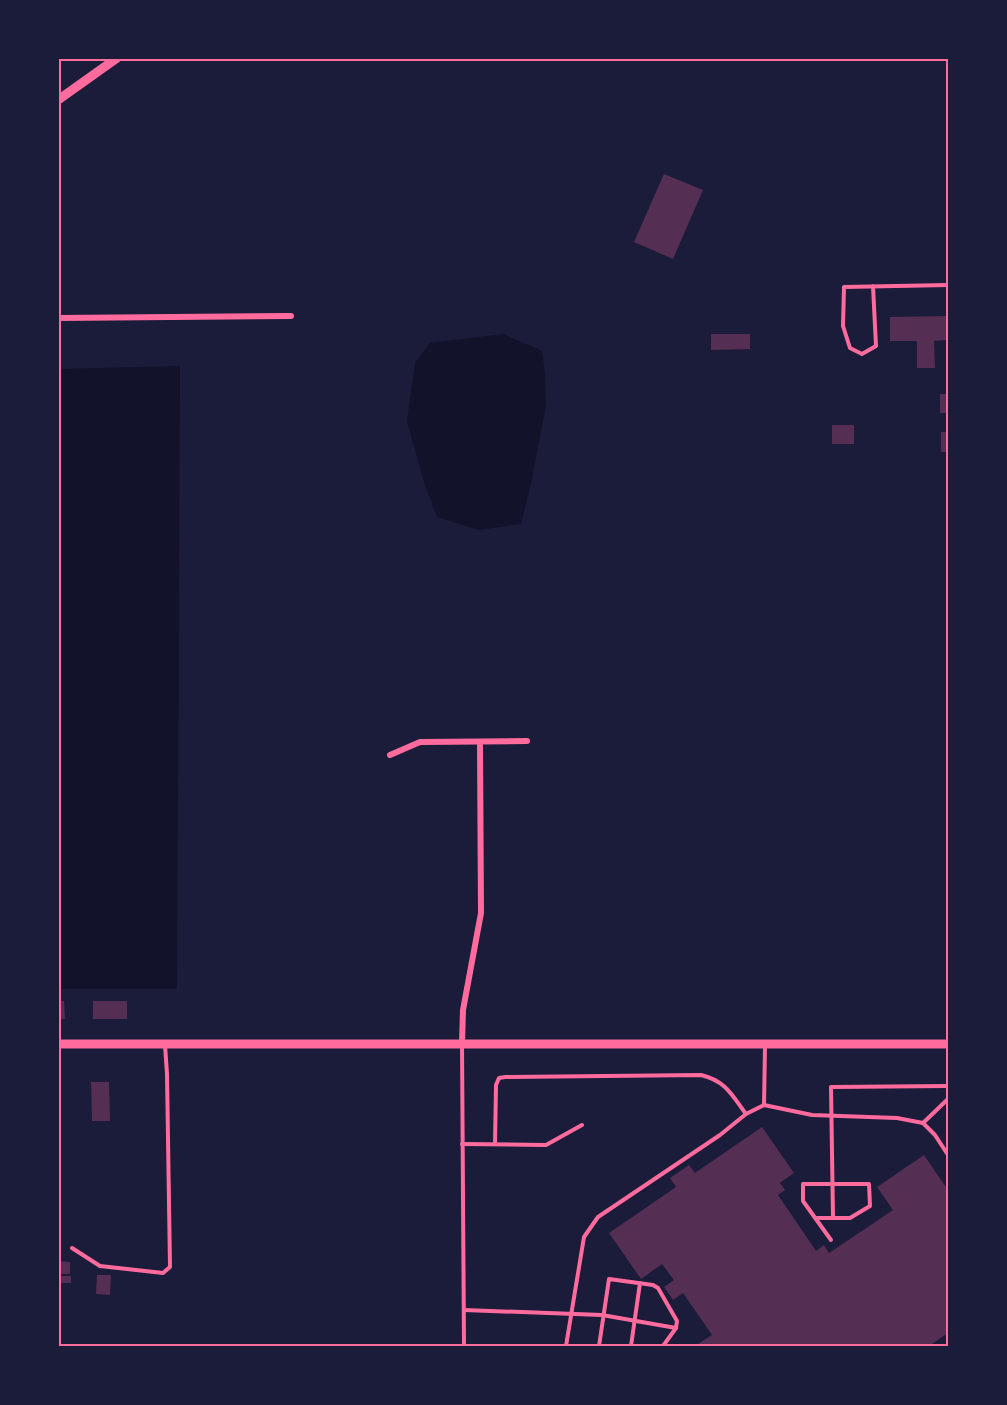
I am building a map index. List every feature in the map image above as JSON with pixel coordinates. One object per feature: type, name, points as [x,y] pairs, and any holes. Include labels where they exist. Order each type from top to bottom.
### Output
[{"type":"street","points":[[58,100],[117,58]]},
{"type":"street","points":[[58,318],[291,316]]},
{"type":"street","points":[[390,755],[420,742],[527,741]]},
{"type":"street","points":[[462,1043],[463,1010],[481,913],[480,742]]},
{"type":"street","points":[[58,1044],[948,1044]]},
{"type":"lane","points":[[873,286],[876,346],[862,354],[850,348],[843,326],[844,287],[873,286],[948,285]]},
{"type":"lane","points":[[462,1043],[464,1347]]},
{"type":"lane","points":[[72,1248],[100,1266],[163,1273],[170,1267],[165,1044]]},
{"type":"lane","points":[[764,1105],[765,1044]]},
{"type":"lane","points":[[495,1144],[496,1085],[499,1078],[505,1077],[701,1075],[714,1078],[725,1086],[746,1114]]},
{"type":"lane","points":[[833,1218],[831,1087],[948,1086]]},
{"type":"lane","points":[[923,1123],[948,1099]]},
{"type":"lane","points":[[566,1347],[584,1237],[598,1217],[715,1139],[746,1114],[764,1105],[812,1115],[897,1118],[923,1123],[935,1135],[948,1155]]},
{"type":"lane","points":[[462,1144],[546,1145],[582,1125]]},
{"type":"lane","points":[[815,1218],[850,1218],[870,1206],[869,1184],[803,1184],[803,1201],[815,1218],[831,1240]]},
{"type":"lane","points":[[599,1347],[609,1280],[653,1285],[658,1288],[677,1321],[676,1328],[663,1347]]},
{"type":"lane","points":[[631,1347],[640,1283]]},
{"type":"lane","points":[[464,1310],[604,1315],[676,1328]]},
{"type":"shaded area","points":[[503,334],[542,351],[546,405],[521,524],[479,530],[437,517],[424,482],[407,421],[415,363],[430,343]]},
{"type":"shaded area","points":[[180,366],[177,989],[59,989],[59,369]]},
{"type":"building","points":[[664,174],[703,190],[673,259],[634,242]]},
{"type":"building","points":[[948,316],[948,340],[934,341],[935,368],[917,368],[917,341],[890,341],[890,317]]},
{"type":"building","points":[[711,334],[750,334],[750,349],[711,350]]},
{"type":"building","points":[[940,394],[948,394],[948,413],[940,413]]},
{"type":"building","points":[[832,425],[854,425],[854,444],[832,444]]},
{"type":"building","points":[[941,432],[948,432],[948,452],[941,452]]},
{"type":"building","points":[[58,1001],[64,1001],[65,1019],[58,1019]]},
{"type":"building","points":[[93,1001],[127,1001],[127,1019],[93,1019]]},
{"type":"building","points":[[91,1082],[109,1082],[110,1121],[92,1121]]},
{"type":"building","points":[[762,1127],[794,1173],[780,1183],[785,1190],[778,1195],[816,1251],[824,1245],[829,1253],[893,1210],[877,1187],[924,1155],[948,1190],[948,1333],[929,1346],[695,1346],[712,1335],[683,1293],[673,1300],[664,1287],[674,1280],[662,1264],[641,1279],[609,1233],[676,1187],[670,1178],[689,1165],[695,1173]]},
{"type":"building","points":[[58,1261],[70,1262],[70,1274],[58,1274]]},
{"type":"building","points":[[97,1275],[111,1275],[110,1295],[96,1294]]},
{"type":"building","points":[[58,1276],[71,1276],[71,1283],[58,1283]]}]
